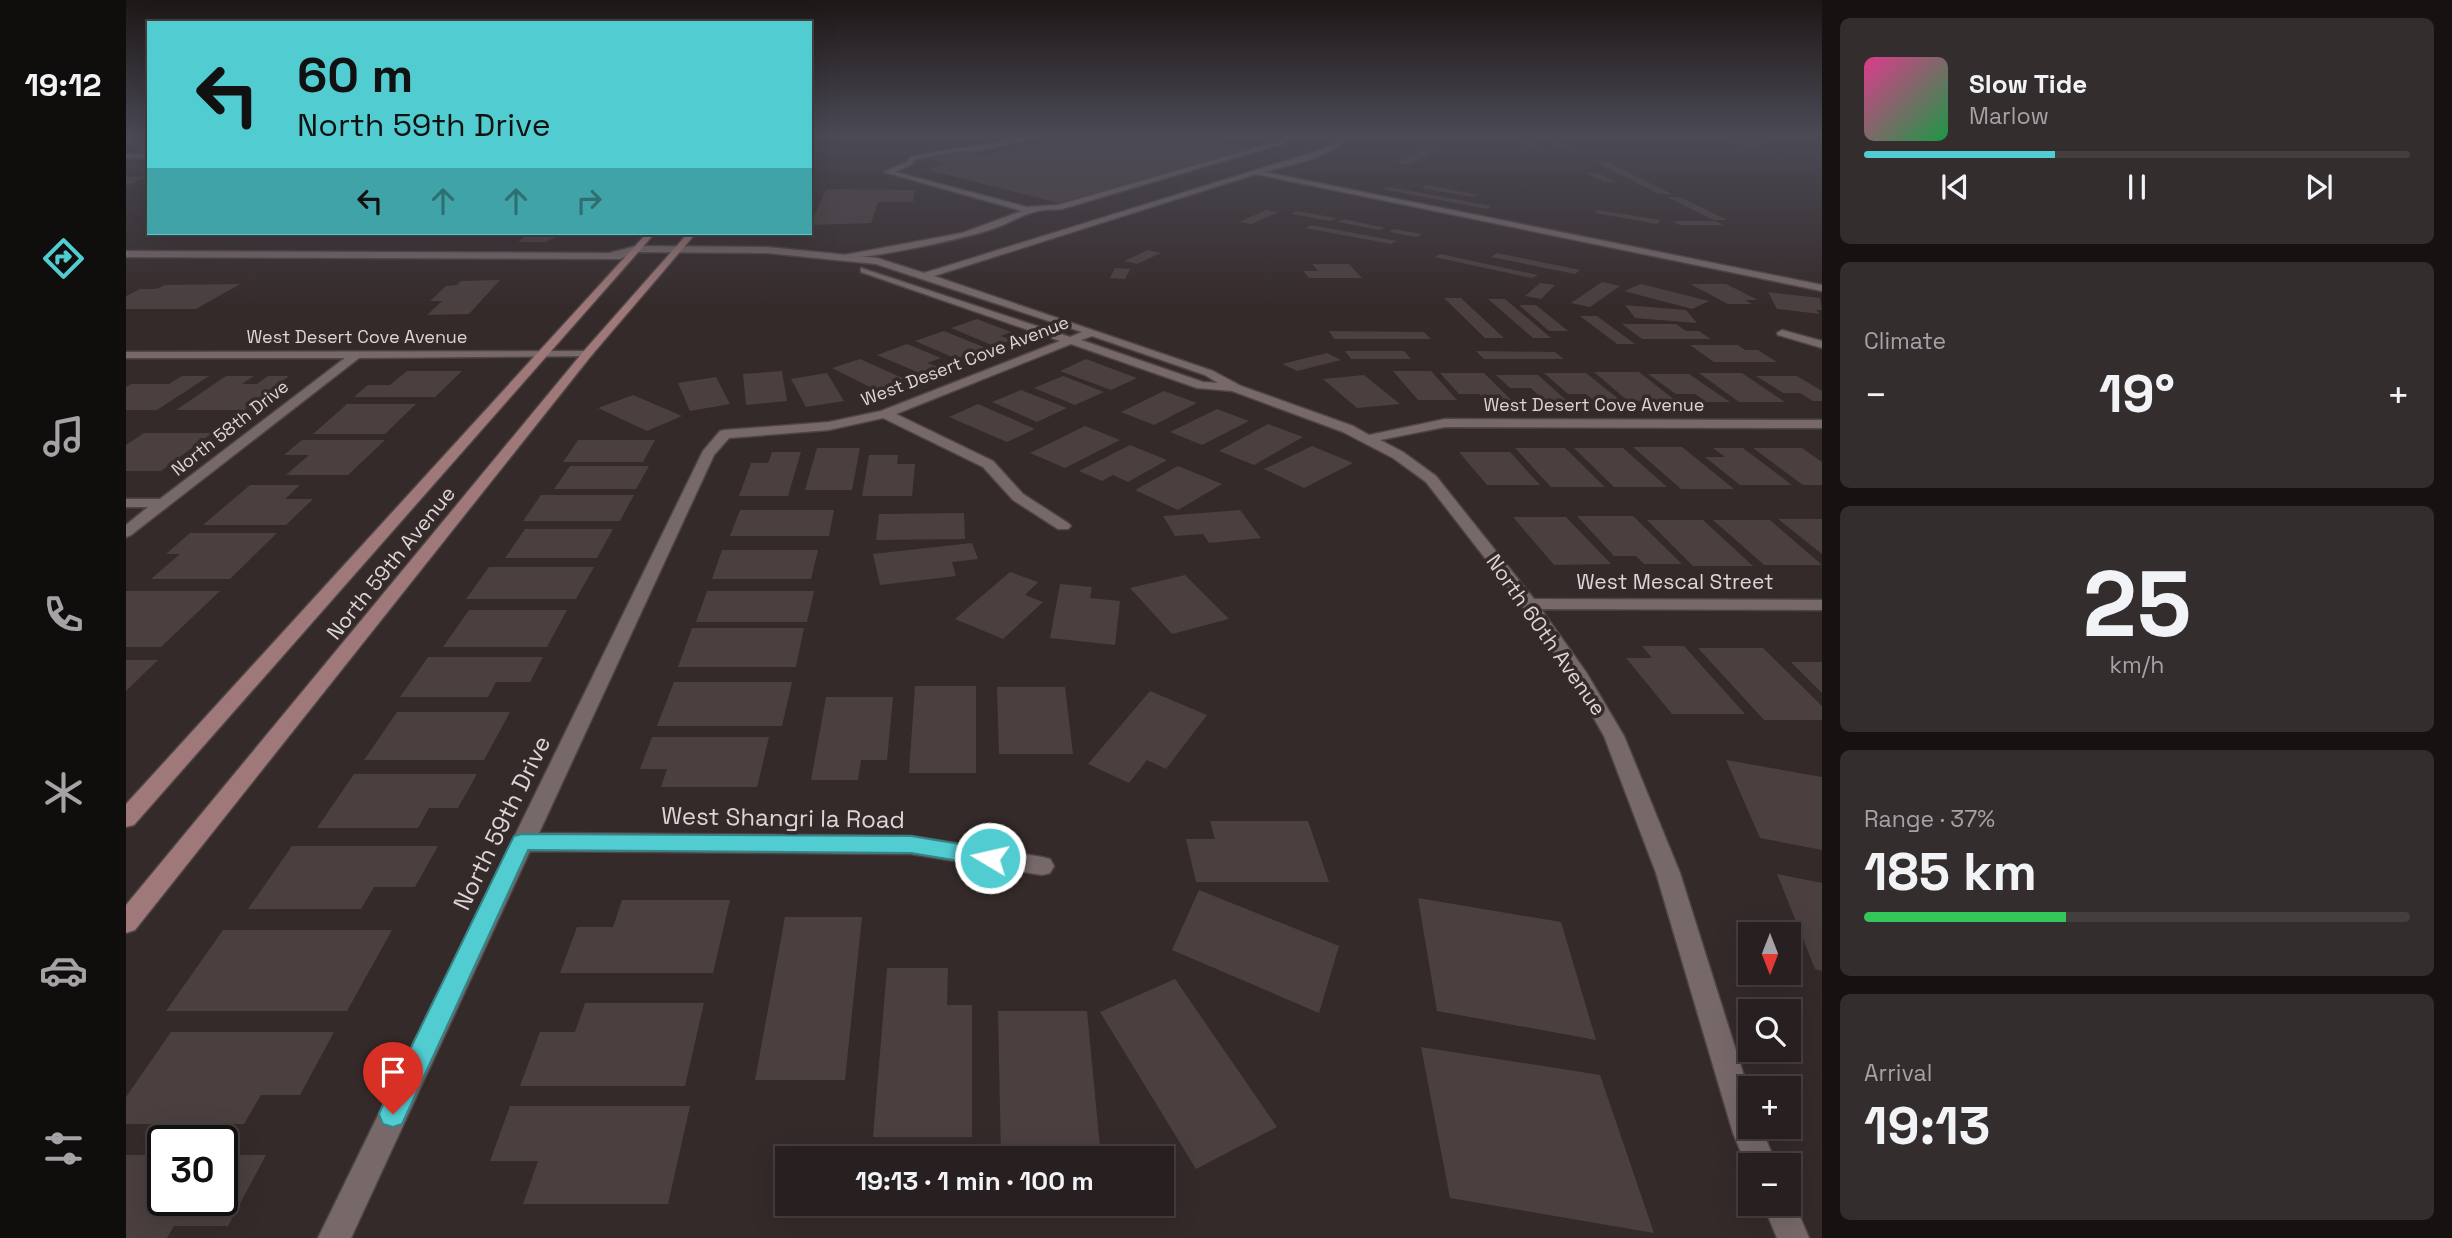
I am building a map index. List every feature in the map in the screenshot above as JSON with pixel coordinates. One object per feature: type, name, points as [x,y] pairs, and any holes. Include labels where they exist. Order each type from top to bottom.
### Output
[{"type":"main road","name":"North 59th Avenue","points":[[126,819],[649,235]]},
{"type":"main road","name":"North 59th Avenue","points":[[126,923],[587,354],[690,235]]},
{"type":"street","points":[[963,193],[1025,210],[1059,207],[1108,193]]},
{"type":"street","points":[[905,282],[1195,193]]},
{"type":"street","points":[[1356,193],[1822,288]]},
{"type":"street","points":[[126,254],[609,256],[633,252],[798,252],[844,256],[905,247],[981,228],[1019,216],[1027,212],[1025,210]]},
{"type":"street","name":"North 60th Avenue","points":[[675,252],[831,263],[905,282],[1201,385],[1237,389],[1308,412],[1368,439],[1431,479],[1529,604],[1579,676],[1614,736],[1668,873],[1723,1057],[1756,1153]]},
{"type":"street","name":"North 60th Avenue","points":[[844,256],[877,261],[927,275],[1209,373],[1237,389]]},
{"type":"street","name":"West Desert Cove Avenue","points":[[725,434],[829,426],[885,414],[1092,332]]},
{"type":"street","points":[[1782,333],[1822,345]]},
{"type":"street","name":"West Desert Cove Avenue","points":[[126,355],[587,354]]},
{"type":"street","name":"North 58th Drive","points":[[126,532],[356,355]]},
{"type":"street","points":[[885,414],[988,464],[1018,497],[1063,526]]},
{"type":"street","name":"West Desert Cove Avenue","points":[[1368,439],[1445,423],[1822,424]]},
{"type":"street","name":"North 59th Drive","points":[[334,1238],[708,454],[725,434]]},
{"type":"street","points":[[126,503],[163,503]]},
{"type":"street","name":"West Mescal Street","points":[[1529,604],[1822,605]]},
{"type":"street","name":"West Shangri la Road","points":[[522,842],[911,845],[1042,866]]},
{"type":"street","points":[[1784,1216],[1793,1238]]},
{"type":"building","points":[[824,193],[915,193],[913,202],[878,202],[871,223],[812,225]]},
{"type":"building","points":[[1018,193],[1095,193],[1059,203]]},
{"type":"building","points":[[1402,193],[1420,193],[1492,206],[1486,209]]},
{"type":"building","points":[[1449,193],[1478,195],[1473,197]]},
{"type":"building","points":[[1667,197],[1680,197],[1727,220],[1713,220]]},
{"type":"building","points":[[1266,210],[1278,212],[1252,224],[1239,222]]},
{"type":"building","points":[[1598,210],[1660,220],[1657,224],[1595,213]]},
{"type":"building","points":[[1297,211],[1336,218],[1330,221],[1291,214]]},
{"type":"building","points":[[1344,219],[1385,228],[1379,230],[1338,222]]},
{"type":"building","points":[[1672,221],[1715,221],[1723,225],[1680,225]]},
{"type":"building","points":[[1311,225],[1397,241],[1391,244],[1305,228]]},
{"type":"building","points":[[1394,229],[1422,234],[1417,237],[1389,232]]},
{"type":"building","points":[[527,235],[559,235],[546,242],[518,242]]},
{"type":"building","points":[[1148,250],[1161,253],[1137,264],[1124,261]]},
{"type":"building","points":[[1497,253],[1580,270],[1575,274],[1491,257]]},
{"type":"building","points":[[1441,254],[1538,275],[1532,278],[1434,257]]},
{"type":"building","points":[[1312,264],[1349,264],[1362,278],[1309,278],[1303,271],[1318,271]]},
{"type":"building","points":[[1115,268],[1130,269],[1125,279],[1110,278]]},
{"type":"building","points":[[500,280],[469,314],[427,315],[442,301],[430,301],[446,286],[457,285],[461,281]]},
{"type":"building","points":[[1602,282],[1620,286],[1590,307],[1571,303]]},
{"type":"building","points":[[1540,283],[1555,285],[1541,299],[1525,296]]},
{"type":"building","points":[[240,284],[196,309],[126,309],[126,296],[140,289],[156,289],[165,285]]},
{"type":"building","points":[[1641,284],[1709,301],[1692,309],[1624,291]]},
{"type":"building","points":[[1690,284],[1726,284],[1758,300],[1745,300],[1752,304],[1728,304]]},
{"type":"building","points":[[1768,292],[1820,298],[1822,310],[1816,310],[1820,314],[1777,309]]},
{"type":"building","points":[[1444,298],[1461,298],[1504,338],[1485,338]]},
{"type":"building","points":[[1488,299],[1505,299],[1551,338],[1533,338]]},
{"type":"building","points":[[1519,305],[1536,305],[1568,331],[1549,331]]},
{"type":"building","points":[[1625,305],[1686,310],[1697,323],[1635,318]]},
{"type":"building","points":[[1580,316],[1597,316],[1635,344],[1617,344]]},
{"type":"building","points":[[977,319],[1011,332],[1001,336],[1012,340],[994,346],[951,328]]},
{"type":"building","points":[[1622,324],[1676,324],[1686,331],[1699,331],[1711,339],[1642,339]]},
{"type":"building","points":[[944,331],[986,348],[957,359],[915,341]]},
{"type":"building","points":[[1329,331],[1424,332],[1431,339],[1334,339]]},
{"type":"building","points":[[907,344],[941,358],[927,363],[938,367],[922,374],[877,355]]},
{"type":"building","points":[[1690,345],[1738,345],[1745,350],[1758,350],[1777,362],[1714,362]]},
{"type":"building","points":[[1345,351],[1404,351],[1411,359],[1351,359]]},
{"type":"building","points":[[1476,351],[1555,352],[1564,359],[1484,359]]},
{"type":"building","points":[[1327,353],[1341,360],[1297,371],[1282,364]]},
{"type":"building","points":[[860,359],[907,380],[878,391],[832,368]]},
{"type":"building","points":[[1086,359],[1137,378],[1111,390],[1060,371]]},
{"type":"building","points":[[407,371],[462,371],[435,397],[354,397],[368,385],[390,385]]},
{"type":"building","points":[[782,371],[787,401],[746,405],[743,374]]},
{"type":"building","points":[[1393,371],[1431,371],[1457,400],[1418,400]]},
{"type":"building","points":[[1594,372],[1639,372],[1676,401],[1628,401]]},
{"type":"building","points":[[827,373],[844,401],[806,407],[791,379]]},
{"type":"building","points":[[1440,373],[1484,373],[1511,400],[1485,400],[1479,394],[1459,394]]},
{"type":"building","points":[[1544,373],[1586,373],[1621,401],[1595,401],[1586,394],[1568,394]]},
{"type":"building","points":[[1699,373],[1742,373],[1785,402],[1739,402]]},
{"type":"building","points":[[1648,374],[1689,374],[1730,402],[1706,402],[1695,394],[1676,394]]},
{"type":"building","points":[[1364,375],[1400,404],[1357,408],[1323,379]]},
{"type":"building","points":[[1496,375],[1538,375],[1567,401],[1544,401],[1531,388],[1510,388]]},
{"type":"building","points":[[182,376],[209,376],[157,410],[126,410],[126,387],[131,384],[169,384]]},
{"type":"building","points":[[226,376],[254,376],[242,384],[257,384],[268,376],[289,376],[244,410],[176,410]]},
{"type":"building","points":[[1063,376],[1104,392],[1075,405],[1034,388]]},
{"type":"building","points":[[1756,376],[1797,376],[1822,391],[1822,401],[1813,401],[1800,393],[1783,393]]},
{"type":"building","points":[[716,377],[730,404],[690,411],[678,383]]},
{"type":"building","points":[[1021,390],[1067,408],[1037,422],[992,402]]},
{"type":"building","points":[[1164,391],[1197,403],[1154,425],[1121,412]]},
{"type":"building","points":[[633,395],[682,416],[647,431],[598,408]]},
{"type":"building","points":[[347,404],[416,404],[385,434],[313,434]]},
{"type":"building","points":[[978,404],[1035,429],[1007,442],[949,417]]},
{"type":"building","points":[[1217,409],[1249,421],[1202,445],[1170,432]]},
{"type":"building","points":[[1268,424],[1303,437],[1254,465],[1219,451]]},
{"type":"building","points":[[1085,426],[1120,440],[1065,468],[1030,453]]},
{"type":"building","points":[[144,433],[212,433],[161,471],[126,471],[126,445]]},
{"type":"building","points":[[302,440],[385,440],[348,475],[286,475],[309,455],[284,455]]},
{"type":"building","points":[[578,440],[655,440],[643,462],[563,462]]},
{"type":"building","points":[[1130,445],[1167,460],[1128,482],[1113,475],[1102,481],[1079,471]]},
{"type":"building","points":[[1312,446],[1353,463],[1304,488],[1264,469]]},
{"type":"building","points":[[1633,447],[1682,447],[1734,489],[1681,489]]},
{"type":"building","points":[[817,448],[860,448],[852,490],[805,490]]},
{"type":"building","points":[[1515,448],[1565,448],[1605,487],[1551,487]]},
{"type":"building","points":[[1574,448],[1623,448],[1667,487],[1614,487]]},
{"type":"building","points":[[1713,448],[1743,448],[1792,485],[1740,485],[1705,457],[1725,457]]},
{"type":"building","points":[[1753,448],[1802,448],[1822,462],[1822,485],[1803,485]]},
{"type":"building","points":[[772,452],[801,452],[788,496],[739,496],[751,463],[768,463]]},
{"type":"building","points":[[1459,452],[1510,452],[1540,485],[1487,485]]},
{"type":"building","points":[[869,455],[898,455],[897,464],[915,464],[912,496],[862,496]]},
{"type":"building","points":[[570,466],[649,466],[636,489],[554,489]]},
{"type":"building","points":[[1178,466],[1222,484],[1178,510],[1135,490]]},
{"type":"building","points":[[250,485],[300,485],[285,499],[313,499],[286,525],[203,525]]},
{"type":"building","points":[[541,495],[634,495],[620,521],[523,521]]},
{"type":"building","points":[[740,510],[834,510],[829,536],[730,536]]},
{"type":"building","points":[[1240,510],[1261,538],[1209,543],[1203,534],[1175,536],[1163,516]]},
{"type":"building","points":[[964,513],[965,539],[876,540],[879,514]]},
{"type":"building","points":[[1577,516],[1633,516],[1682,564],[1644,564],[1636,556],[1614,556]]},
{"type":"building","points":[[1513,517],[1566,517],[1611,564],[1554,565]]},
{"type":"building","points":[[1778,519],[1822,519],[1822,554]]},
{"type":"building","points":[[1647,520],[1703,520],[1753,566],[1693,566]]},
{"type":"building","points":[[1713,520],[1770,520],[1822,565],[1764,565]]},
{"type":"building","points":[[525,529],[613,529],[597,558],[505,558]]},
{"type":"building","points":[[190,533],[277,533],[230,579],[151,579],[180,554],[166,554]]},
{"type":"building","points":[[972,543],[978,559],[952,562],[956,576],[880,585],[873,554]]},
{"type":"building","points":[[722,550],[818,550],[811,579],[712,579]]},
{"type":"building","points":[[489,567],[594,567],[576,599],[466,599]]},
{"type":"building","points":[[1010,572],[1038,582],[1025,595],[1043,602],[1003,639],[955,619]]},
{"type":"building","points":[[1185,575],[1229,619],[1172,634],[1130,588]]},
{"type":"building","points":[[1060,584],[1092,587],[1090,598],[1120,601],[1115,645],[1050,638]]},
{"type":"building","points":[[126,591],[220,591],[161,647],[126,647]]},
{"type":"building","points":[[707,591],[814,591],[807,622],[696,622]]},
{"type":"building","points":[[469,610],[567,610],[547,647],[443,647]]},
{"type":"building","points":[[692,628],[804,628],[796,667],[678,667]]},
{"type":"building","points":[[1642,646],[1684,646],[1745,714],[1672,714],[1626,658],[1652,658]]},
{"type":"building","points":[[1698,648],[1763,648],[1822,706],[1822,720],[1764,720]]},
{"type":"building","points":[[428,657],[543,657],[530,682],[496,682],[488,697],[400,697]]},
{"type":"building","points":[[126,660],[158,660],[126,691]]},
{"type":"building","points":[[1791,662],[1822,662],[1822,693]]},
{"type":"building","points":[[674,682],[792,682],[782,726],[657,726]]},
{"type":"building","points":[[915,686],[976,686],[976,773],[909,773]]},
{"type":"building","points":[[997,687],[1065,687],[1073,754],[999,754]]},
{"type":"building","points":[[1150,691],[1207,715],[1166,769],[1147,760],[1129,783],[1088,764]]},
{"type":"building","points":[[826,697],[893,697],[887,760],[861,760],[858,780],[811,780]]},
{"type":"building","points":[[397,712],[510,712],[484,760],[364,760]]},
{"type":"building","points":[[652,737],[769,737],[757,787],[661,787],[667,769],[640,769]]},
{"type":"building","points":[[1726,760],[1822,777],[1822,850],[1760,838]]},
{"type":"building","points":[[354,774],[477,774],[458,808],[429,808],[418,828],[317,828]]},
{"type":"building","points":[[1210,821],[1308,821],[1329,882],[1196,882],[1186,839],[1215,839]]},
{"type":"building","points":[[292,846],[438,846],[415,887],[374,887],[361,909],[248,909]]},
{"type":"building","points":[[1777,874],[1822,883],[1822,971],[1815,969],[1801,934],[1801,922],[1796,922]]},
{"type":"building","points":[[1199,890],[1339,946],[1319,1013],[1172,950]]},
{"type":"building","points":[[1418,898],[1561,922],[1596,1040],[1437,1011]]},
{"type":"building","points":[[622,900],[730,900],[713,973],[560,973],[577,927],[613,927]]},
{"type":"building","points":[[785,917],[862,917],[845,1080],[755,1080]]},
{"type":"building","points":[[223,930],[392,930],[347,1011],[166,1011]]},
{"type":"building","points":[[887,968],[948,968],[947,1005],[972,1005],[972,1137],[873,1137]]},
{"type":"building","points":[[1175,979],[1277,1127],[1196,1169],[1100,1012]]},
{"type":"building","points":[[585,1003],[704,1003],[685,1086],[520,1086],[540,1032],[575,1032]]},
{"type":"building","points":[[998,1011],[1087,1011],[1100,1146],[1001,1146]]},
{"type":"building","points":[[171,1032],[334,1032],[300,1095],[261,1095],[244,1124],[126,1124],[126,1097]]},
{"type":"building","points":[[1421,1047],[1600,1075],[1654,1233],[1450,1198]]},
{"type":"building","points":[[510,1106],[690,1106],[668,1204],[523,1204],[538,1161],[490,1161]]},
{"type":"building","points":[[126,1155],[147,1155],[147,1216],[233,1216],[228,1226],[174,1226],[167,1238],[126,1238]]},
{"type":"building","points":[[238,1155],[266,1155],[238,1207]]},
{"type":"route","points":[[393,1114],[522,842],[911,845],[990,858]]}]
